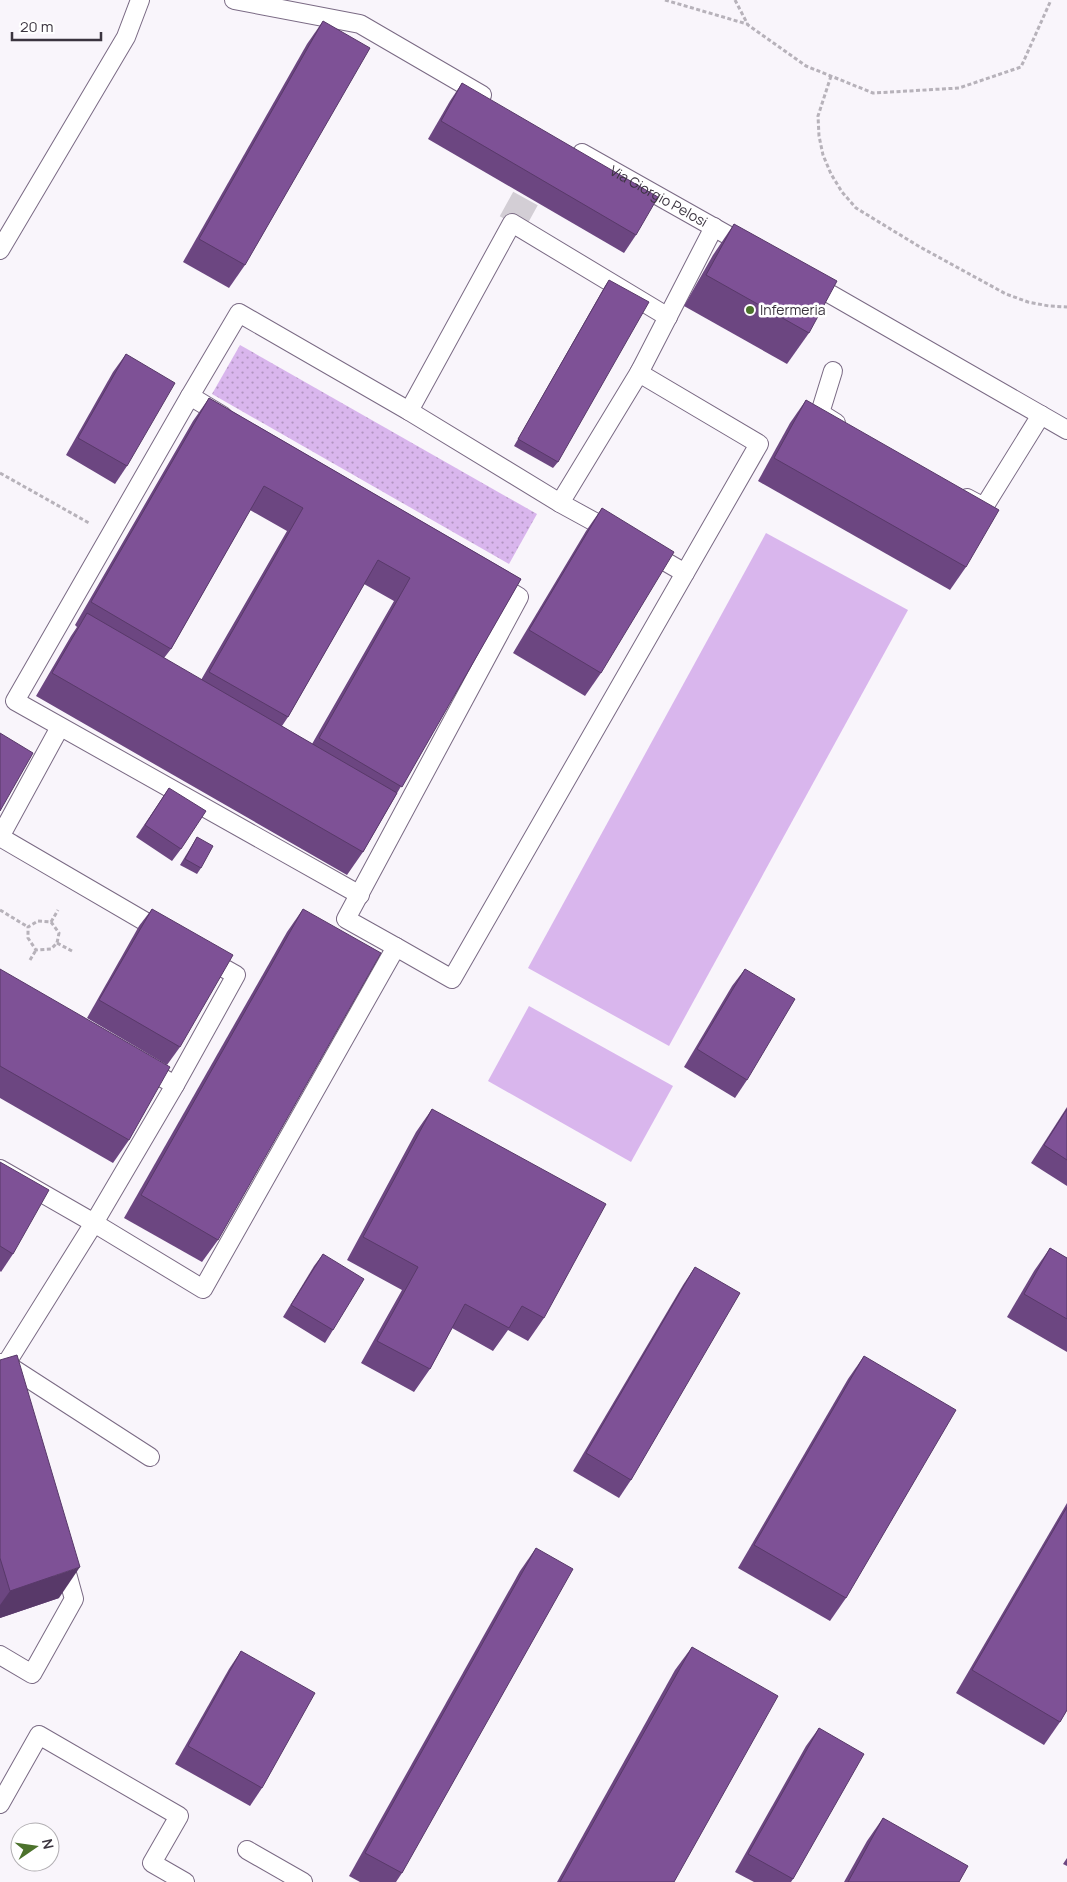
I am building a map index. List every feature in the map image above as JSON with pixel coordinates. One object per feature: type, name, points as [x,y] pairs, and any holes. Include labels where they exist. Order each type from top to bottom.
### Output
[{"type":"lane","points":[[0,250],[126,37],[140,0]]},
{"type":"lane","points":[[234,0],[360,24],[497,104]]},
{"type":"lane","name":"Via Giorgio Pelosi","points":[[566,144],[764,256]]},
{"type":"lane","points":[[409,412],[512,223],[668,317]]},
{"type":"lane","points":[[477,572],[519,597],[346,919],[452,980],[759,444],[639,374],[714,227]]},
{"type":"lane","points":[[797,275],[1067,430]]},
{"type":"lane","points":[[360,895],[60,727],[7,702],[110,535],[239,313],[560,503],[685,573]]},
{"type":"lane","points":[[560,503],[642,368]]},
{"type":"lane","points":[[833,371],[820,413],[854,433]]},
{"type":"lane","points":[[190,396],[241,427]]},
{"type":"lane","points":[[949,487],[984,507],[1041,415]]},
{"type":"lane","points":[[60,727],[30,763],[0,837],[177,940]]},
{"type":"lane","points":[[0,1169],[203,1289],[396,947]]},
{"type":"lane","points":[[3,1364],[94,1223],[175,1085],[236,975],[194,950]]},
{"type":"lane","points":[[125,1056],[175,1085]]},
{"type":"lane","points":[[3,1364],[14,1392]]},
{"type":"lane","points":[[3,1364],[150,1457]]},
{"type":"lane","points":[[0,1655],[32,1674],[74,1599],[58,1542]]},
{"type":"lane","points":[[0,1804],[39,1735],[179,1816],[152,1863],[184,1882]]},
{"type":"lane","points":[[247,1850],[303,1882]]},
{"type":"path","points":[[665,0],[748,25],[806,66],[874,93],[959,88],[1021,67],[1051,0]]},
{"type":"path","points":[[735,0],[748,25]]},
{"type":"path","points":[[831,76],[818,116],[823,155],[831,174],[842,192],[856,208],[920,247],[1006,294],[1028,302],[1067,307]]},
{"type":"path","points":[[0,473],[110,535]]},
{"type":"path","points":[[0,910],[28,927]]},
{"type":"path","points":[[50,922],[58,910]]},
{"type":"path","points":[[28,927],[38,921],[50,922],[59,933],[57,943],[51,949],[36,950]]},
{"type":"path","points":[[28,927],[28,938],[36,950]]},
{"type":"path","points":[[57,943],[72,951]]},
{"type":"path","points":[[30,960],[36,950]]},
{"type":"shaded area","points":[[240,345],[537,514],[509,564],[212,394]]},
{"type":"shaded area","points":[[766,533],[908,610],[669,1046],[528,968]]},
{"type":"shaded area","points":[[529,1006],[673,1086],[631,1162],[488,1081]]},
{"type":"building","points":[[323,21],[370,48],[245,265],[199,239]]},
{"type":"building","points":[[462,83],[658,197],[636,235],[441,121]]},
{"type":"building","points":[[734,224],[837,281],[809,333],[706,275]]},
{"type":"building","points":[[609,280],[649,302],[558,462],[518,439]]},
{"type":"building","points":[[126,354],[175,383],[127,466],[78,438]]},
{"type":"building","points":[[209,398],[521,579],[402,787],[319,738],[410,578],[378,560],[288,717],[209,672],[303,508],[264,486],[171,649],[91,602]]},
{"type":"building","points":[[806,400],[999,510],[966,567],[774,458]]},
{"type":"building","points":[[602,508],[674,552],[601,673],[529,630]]},
{"type":"building","points":[[87,613],[397,793],[363,852],[52,673]]},
{"type":"building","points":[[0,733],[33,753],[0,811]]},
{"type":"building","points":[[169,788],[206,811],[181,849],[145,825]]},
{"type":"building","points":[[197,837],[213,846],[201,868],[185,859]]},
{"type":"building","points":[[152,909],[233,955],[180,1047],[99,1000]]},
{"type":"building","points":[[303,909],[381,953],[218,1240],[141,1195]]},
{"type":"building","points":[[0,969],[170,1067],[129,1140],[0,1066]]},
{"type":"building","points":[[745,969],[795,999],[747,1080],[697,1049]]},
{"type":"building","points":[[432,1109],[606,1204],[544,1318],[522,1306],[509,1328],[465,1304],[430,1369],[377,1341],[418,1267],[363,1237]]},
{"type":"building","points":[[1067,1109],[1067,1160],[1044,1145]]},
{"type":"building","points":[[0,1162],[49,1190],[13,1254],[0,1246]]},
{"type":"building","points":[[1050,1248],[1067,1258],[1067,1319],[1024,1294]]},
{"type":"building","points":[[323,1254],[364,1279],[333,1330],[291,1305]]},
{"type":"building","points":[[695,1267],[740,1293],[631,1480],[586,1453]]},
{"type":"building","points":[[17,1355],[80,1567],[10,1591],[0,1558],[0,1360]]},
{"type":"building","points":[[864,1356],[956,1410],[846,1598],[754,1545]]},
{"type":"building","points":[[1067,1507],[1067,1710],[1060,1722],[972,1670]]},
{"type":"building","points":[[536,1548],[573,1569],[402,1873],[365,1853]]},
{"type":"building","points":[[692,1647],[778,1696],[674,1882],[560,1882]]},
{"type":"building","points":[[241,1651],[315,1693],[262,1788],[188,1746]]},
{"type":"building","points":[[819,1728],[864,1754],[793,1879],[748,1854]]},
{"type":"building","points":[[883,1818],[968,1866],[959,1882],[848,1882]]},
{"type":"tunnel","points":[[512,223],[545,163]]},
{"type":"place","name":"Infermeria","points":[[750,310]]}]
